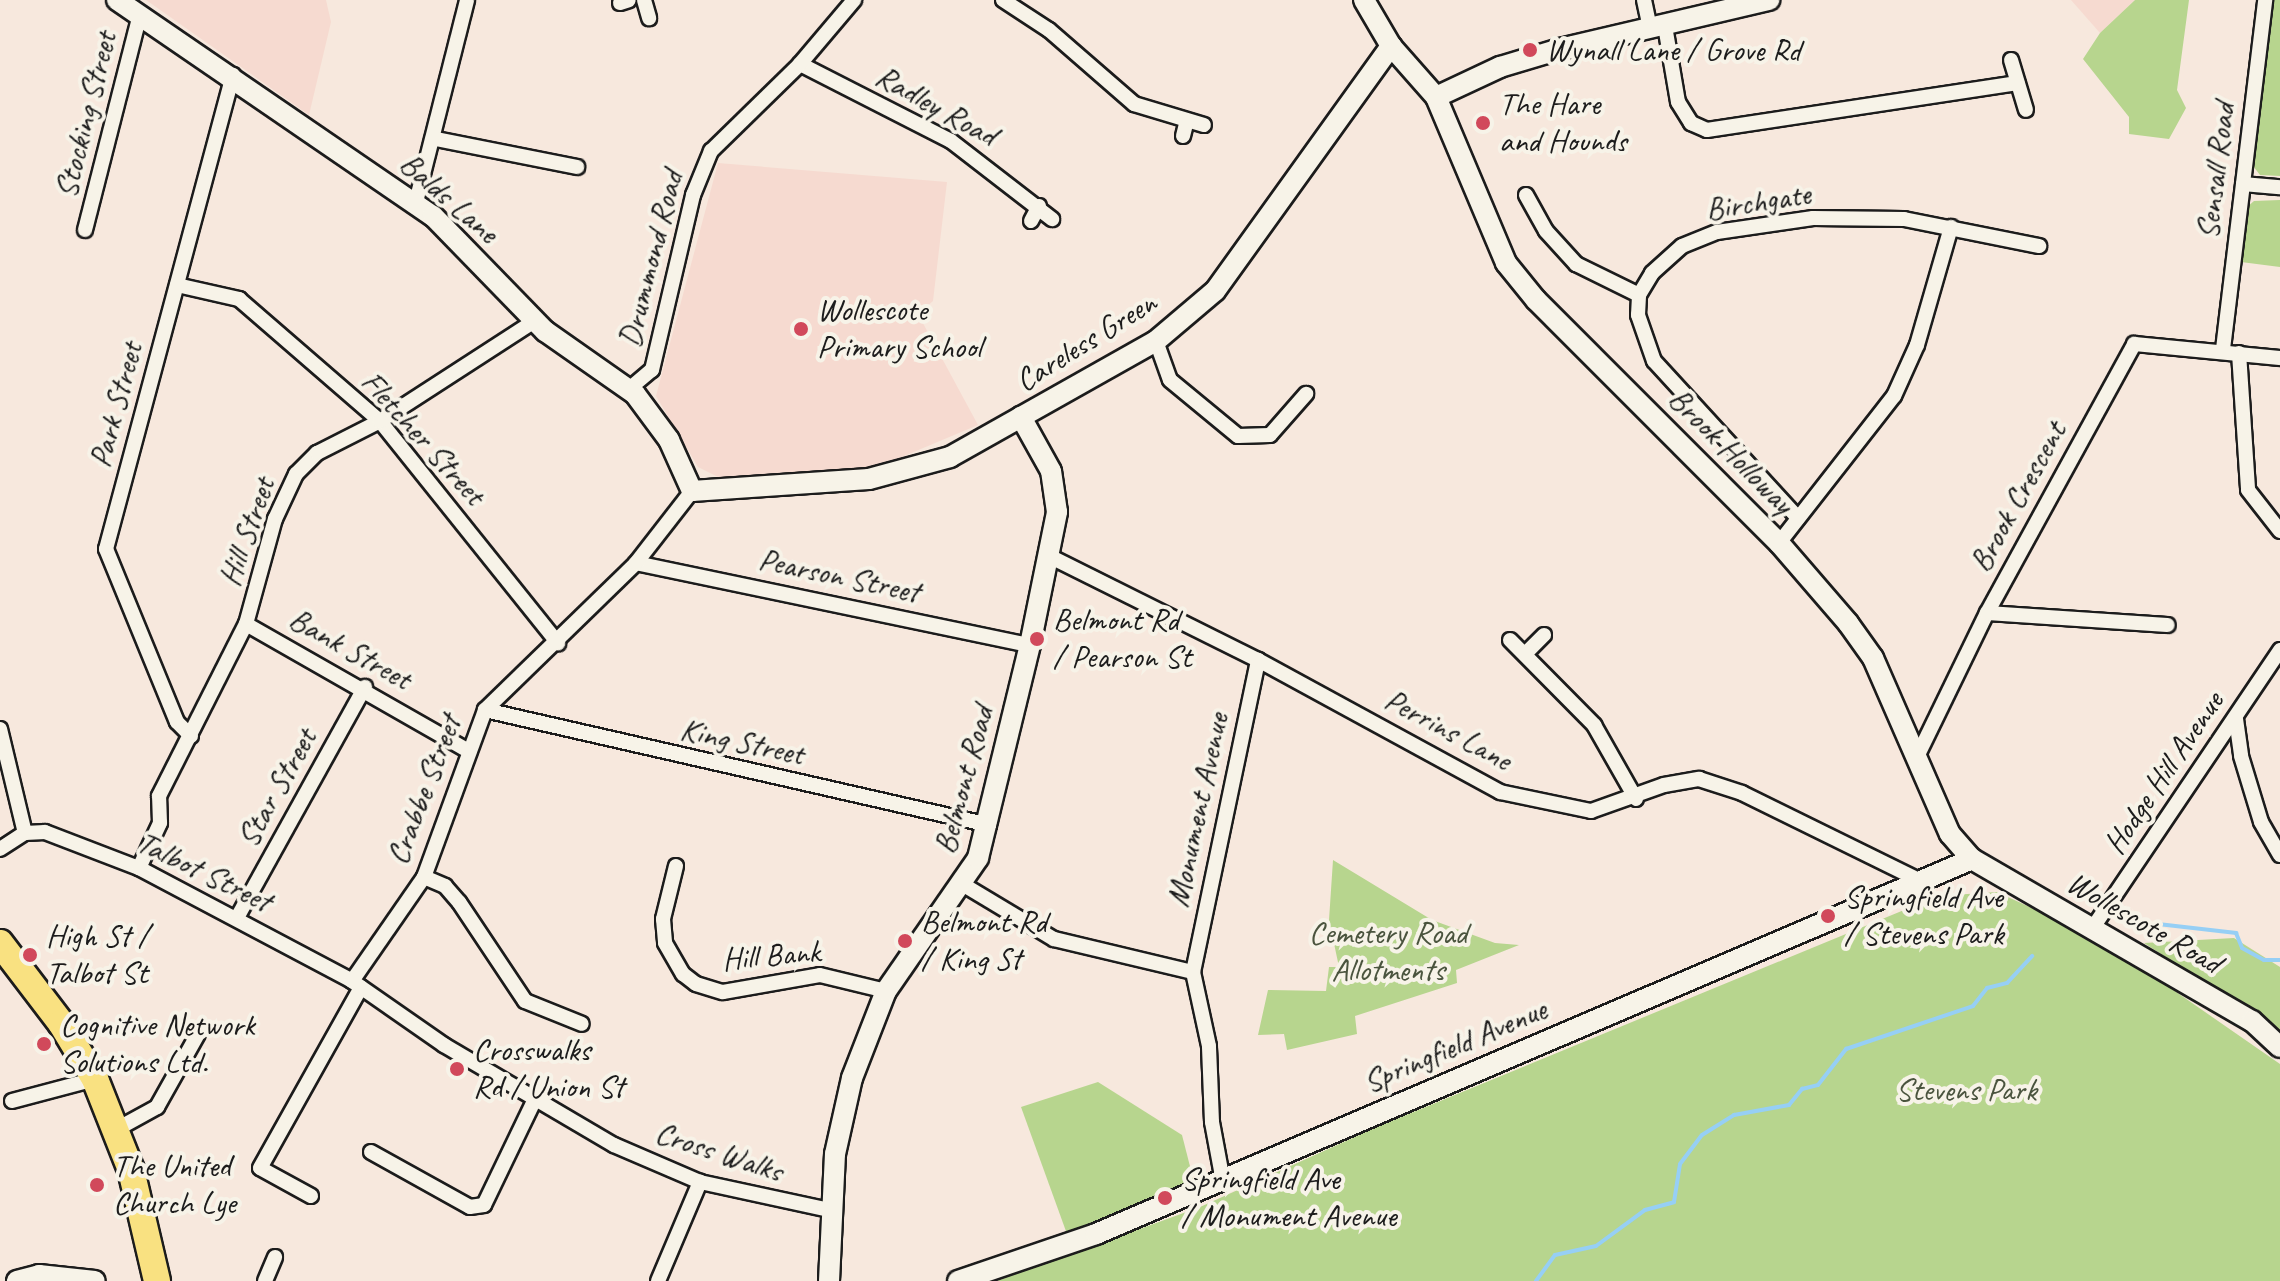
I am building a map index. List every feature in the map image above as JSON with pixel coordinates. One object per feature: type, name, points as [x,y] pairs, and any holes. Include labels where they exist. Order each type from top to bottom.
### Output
[{"type":"highway","points":[[0,943],[61,1023],[95,1079],[117,1129],[157,1281]]},
{"type":"street","name":"Balds Lane","points":[[117,0],[233,75],[416,202],[536,320],[629,389],[669,440],[692,491]]},
{"type":"street","points":[[416,202],[436,139],[467,0]]},
{"type":"street","points":[[644,0],[649,18]]},
{"type":"street","name":"Drummond Road","points":[[629,389],[652,370],[693,195],[711,151],[800,64],[854,0]]},
{"type":"street","points":[[1003,0],[1049,30],[1134,104],[1204,125]]},
{"type":"street","name":"Brook Holloway","points":[[1364,0],[1391,46],[1436,97],[1506,263],[1536,300],[1779,543],[1873,658],[1950,834],[1972,859]]},
{"type":"street","points":[[1644,0],[1657,27],[1678,102],[1691,123],[1707,130],[2017,83]]},
{"type":"street","points":[[1436,97],[1500,67],[1769,0]]},
{"type":"street","name":"Sensall Road","points":[[2223,349],[2265,0]]},
{"type":"street","name":"Stocking Street","points":[[85,230],[140,14]]},
{"type":"street","name":"Careless Green","points":[[692,491],[869,479],[950,457],[1156,341],[1215,291],[1391,46]]},
{"type":"street","points":[[2011,60],[2026,110]]},
{"type":"street","name":"Radley Road","points":[[800,64],[951,141],[1052,219]]},
{"type":"street","name":"Park Street","points":[[191,736],[177,722],[106,549],[233,75]]},
{"type":"street","points":[[1183,136],[1187,120]]},
{"type":"street","points":[[436,139],[577,167]]},
{"type":"street","points":[[2243,184],[2280,187]]},
{"type":"street","points":[[1526,195],[1546,231],[1576,264],[1639,295],[1643,340],[1654,361],[1798,518]]},
{"type":"street","points":[[1031,221],[1039,206]]},
{"type":"street","name":"Birchgate","points":[[1639,295],[1652,273],[1682,246],[1740,226],[1813,218],[1904,219],[2039,246]]},
{"type":"street","points":[[1779,543],[1894,396],[1917,345],[1951,227]]},
{"type":"street","name":"Fletcher Street","points":[[177,285],[239,299],[380,421],[558,643]]},
{"type":"street","name":"Hill Street","points":[[139,868],[160,823],[159,796],[246,624],[275,519],[296,474],[317,453],[380,421],[536,320]]},
{"type":"street","points":[[1156,341],[1170,380],[1238,436],[1270,435],[1306,394]]},
{"type":"street","name":"Brook Crescent","points":[[1916,759],[1987,613],[2134,344],[2223,349]]},
{"type":"street","points":[[2223,349],[2280,358]]},
{"type":"street","points":[[2239,353],[2248,490],[2280,531]]},
{"type":"street","name":"Belmont Road","points":[[829,1281],[830,1210],[852,1078],[886,991],[910,950],[964,885],[989,825],[1030,645],[1057,512],[1054,482],[1021,417]]},
{"type":"street","name":"Crabbe Street","points":[[311,1196],[260,1168],[357,984],[424,877],[454,803],[467,750],[485,710],[558,643],[636,563],[692,491]]},
{"type":"street","name":"Perrins Lane","points":[[1049,556],[1258,660],[1500,792],[1591,811],[1636,799],[1664,785],[1699,779],[1742,793],[1923,882]]},
{"type":"street","name":"Pearson Street","points":[[636,563],[1030,645]]},
{"type":"street","points":[[1987,613],[2148,632],[2168,625]]},
{"type":"street","name":"Bank Street","points":[[246,624],[365,687],[467,750]]},
{"type":"street","points":[[1525,654],[1544,635]]},
{"type":"street","points":[[1510,640],[1594,725],[1636,799]]},
{"type":"street","name":"Hodge Hill Avenue","points":[[2094,926],[2280,650]]},
{"type":"street","name":"Monument Avenue","points":[[1222,1176],[1212,1122],[1209,1046],[1193,972],[1258,660]]},
{"type":"street","name":"Star Street","points":[[238,916],[365,687]]},
{"type":"street","name":"King Street","points":[[485,710],[989,825]]},
{"type":"street","points":[[2236,719],[2241,756],[2261,822],[2280,855]]},
{"type":"street","points":[[0,729],[8,806],[25,833],[0,849]]},
{"type":"street","name":"Talbot Street","points":[[25,833],[45,832],[139,868],[238,916],[357,984]]},
{"type":"street","name":"Wollescote Road","points":[[1972,859],[2094,926],[2252,1021],[2280,1047]]},
{"type":"street","name":"Springfield Avenue","points":[[958,1281],[1096,1234],[1222,1176],[1972,859]]},
{"type":"street","name":"Hill Bank","points":[[676,866],[663,919],[665,943],[683,974],[696,984],[723,992],[820,975],[886,991]]},
{"type":"street","points":[[424,877],[445,886],[459,902],[525,1001],[582,1024]]},
{"type":"street","points":[[964,885],[1054,939],[1193,972]]},
{"type":"street","name":"Cross Walks","points":[[357,984],[534,1101],[614,1145],[700,1182],[830,1210]]},
{"type":"street","points":[[117,1129],[157,1107],[198,1034]]},
{"type":"street","points":[[12,1101],[95,1079]]},
{"type":"street","points":[[371,1152],[470,1207],[484,1205],[534,1101]]},
{"type":"street","points":[[658,1281],[700,1182]]},
{"type":"street","points":[[265,1281],[275,1257]]},
{"type":"street","points":[[17,1281],[39,1275],[95,1281]]},
{"type":"shaded area","points":[[146,0],[326,0],[331,22],[309,115]]},
{"type":"shaded area","points":[[2071,0],[2135,0],[2100,33]]},
{"type":"shaded area","name":"Wollescote Primary School","points":[[718,163],[947,182],[933,301],[918,314],[978,425],[878,467],[722,479],[698,467],[656,396]]},
{"type":"green space","points":[[2135,0],[2189,0],[2177,90],[2186,108],[2169,139],[2129,134],[2129,117],[2083,59],[2100,33]]},
{"type":"green space","points":[[2274,0],[2280,0],[2280,176],[2260,175],[2253,166]]},
{"type":"green space","points":[[2280,200],[2280,267],[2241,262],[2247,207],[2254,201]]},
{"type":"green space","name":"Cemetery Road Allotments","points":[[1333,860],[1432,920],[1495,943],[1519,945],[1456,970],[1457,983],[1355,1016],[1357,1034],[1287,1050],[1284,1034],[1258,1035],[1268,990],[1326,991],[1329,967],[1339,967],[1329,920]]},
{"type":"green space","name":"Stevens Park","points":[[1997,892],[2058,920],[2169,987],[2280,1064],[2280,1281],[997,1281],[1200,1207],[1377,1127],[1938,896]]},
{"type":"green space","points":[[2234,938],[2280,967],[2280,1031],[2144,943]]},
{"type":"green space","points":[[1098,1082],[1182,1135],[1194,1182],[1067,1234],[1021,1107]]},
{"type":"waterway","points":[[2158,924],[2236,933],[2242,948],[2264,960],[2280,960]]},
{"type":"waterway","points":[[1536,1281],[1555,1255],[1596,1246],[1645,1210],[1674,1202],[1680,1164],[1702,1135],[1734,1115],[1789,1105],[1802,1089],[1818,1085],[1846,1049],[1973,1006],[1987,988],[2007,983],[2032,956]]},
{"type":"place","name":"Wynall Lane / Grove Rd","points":[[1530,50]]},
{"type":"place","name":"The Hare and Hounds","points":[[1483,123]]},
{"type":"place","name":"Wollescote Primary School","points":[[801,329]]},
{"type":"place","name":"Belmont Rd / Pearson St","points":[[1037,639]]},
{"type":"place","name":"Springfield Ave / Stevens Park","points":[[1828,916]]},
{"type":"place","name":"Belmont Rd / King St","points":[[905,941]]},
{"type":"place","name":"High St / Talbot St","points":[[30,955]]},
{"type":"place","name":"Cognitive Network Solutions Ltd.","points":[[44,1044]]},
{"type":"place","name":"Crosswalks Rd / Union St","points":[[457,1069]]},
{"type":"place","name":"The United Church Lye","points":[[97,1185]]},
{"type":"place","name":"Springfield Ave / Monument Avenue","points":[[1165,1198]]}]
